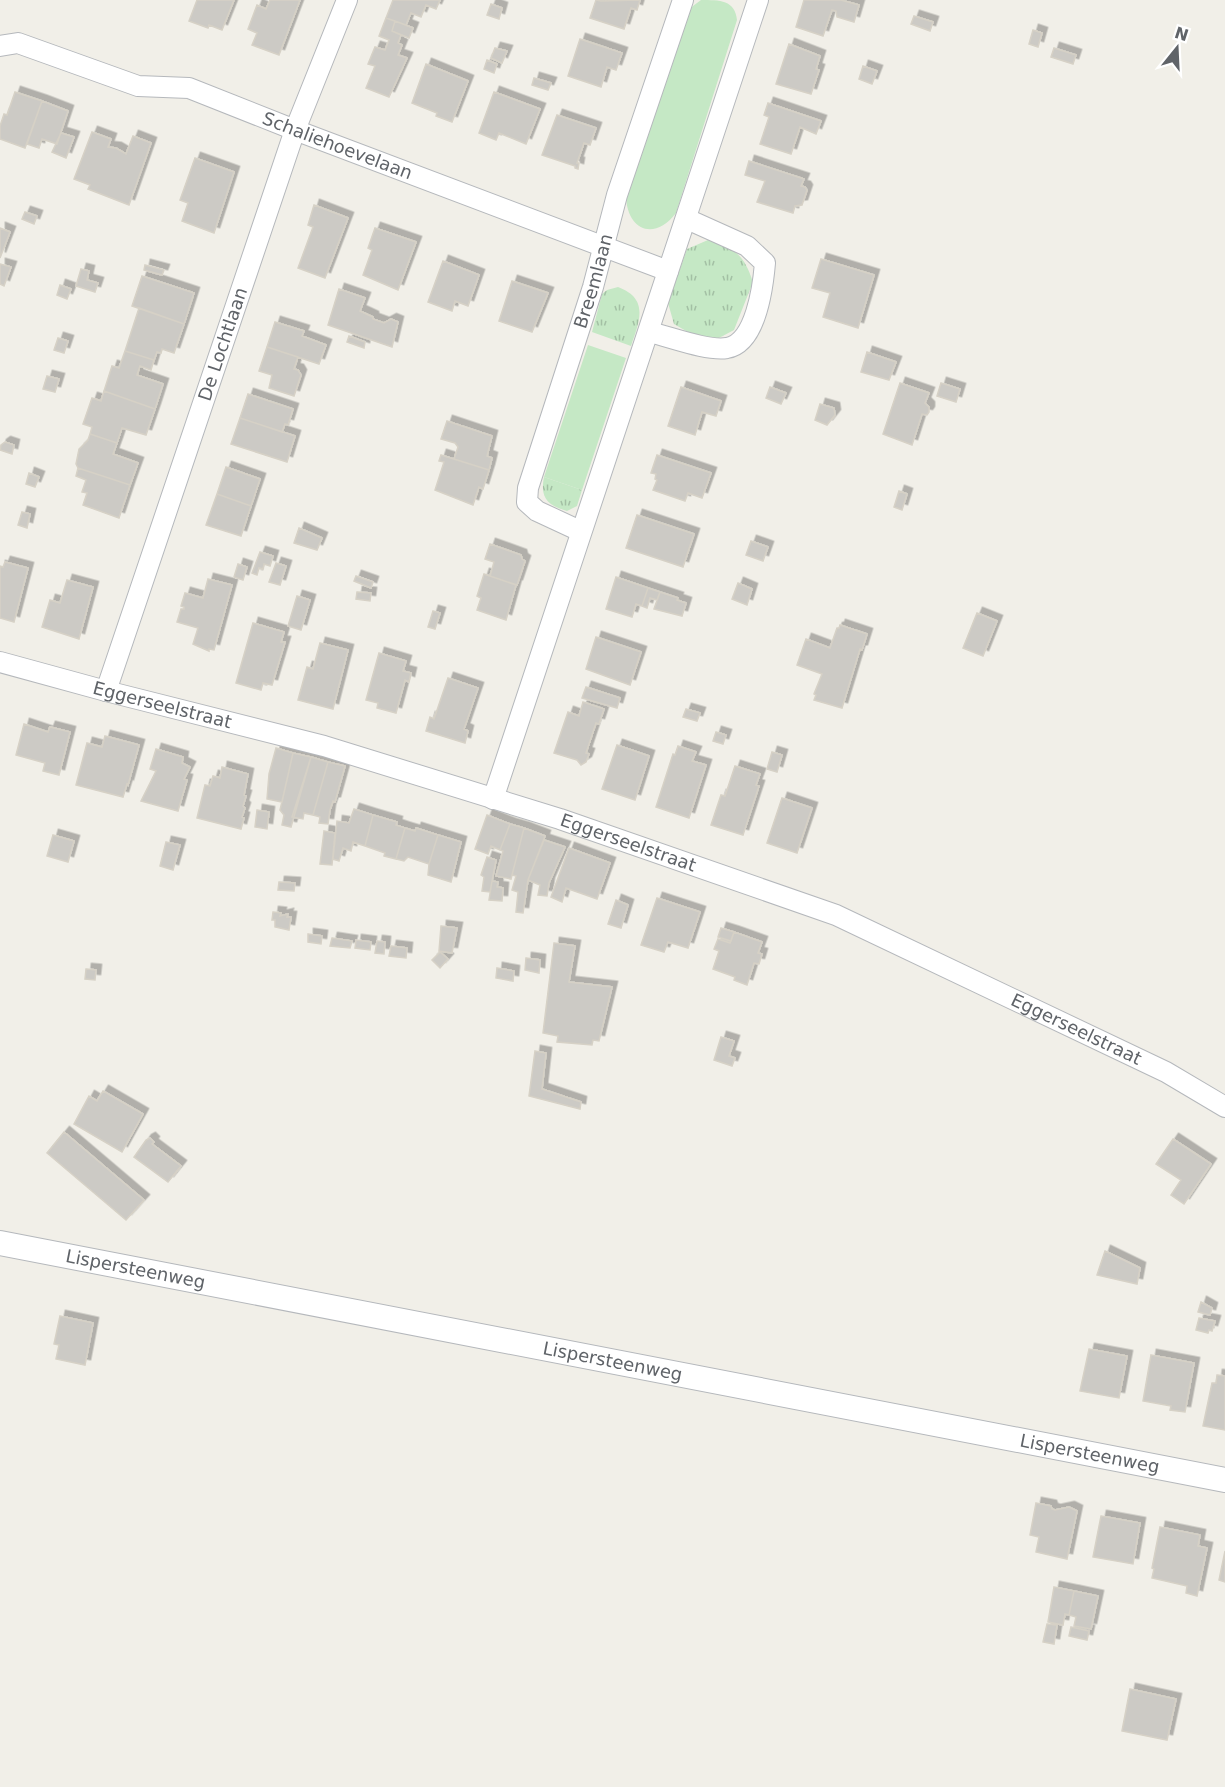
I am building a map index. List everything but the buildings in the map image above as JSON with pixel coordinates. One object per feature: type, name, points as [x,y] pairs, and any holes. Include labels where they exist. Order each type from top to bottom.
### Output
[{"type":"street","name":"De Lochtlaan","points":[[106,691],[295,130],[347,0]]},
{"type":"street","name":"Breemlaan","points":[[580,531],[537,511],[527,502],[528,488],[593,287],[617,195],[683,0]]},
{"type":"street","points":[[493,799],[758,0]]},
{"type":"street","name":"Schaliehoevelaan","points":[[0,46],[18,43],[138,86],[189,88],[669,271]]},
{"type":"street","points":[[649,332],[705,346],[728,348],[740,342],[749,330],[763,286],[765,263],[747,246],[687,219]]},
{"type":"street","name":"Eggerseelstraat","points":[[0,662],[324,746],[580,825],[836,915],[1166,1072],[1225,1107]]},
{"type":"street","name":"Lispersteenweg","points":[[0,1243],[1225,1480]]},
{"type":"green space","points":[[701,0],[725,2],[733,8],[737,20],[676,213],[668,222],[659,227],[644,228],[631,217],[626,196],[688,12]]},
{"type":"green space","points":[[708,240],[737,254],[746,265],[753,282],[734,330],[717,339],[693,335],[674,324],[668,303],[687,249]]},
{"type":"green space","points":[[618,287],[635,298],[640,312],[631,346],[592,332],[602,294]]},
{"type":"green space","points":[[588,345],[626,358],[582,490],[544,477]]},
{"type":"green space","points":[[544,477],[582,490],[577,506],[567,511],[546,500],[543,490]]}]
